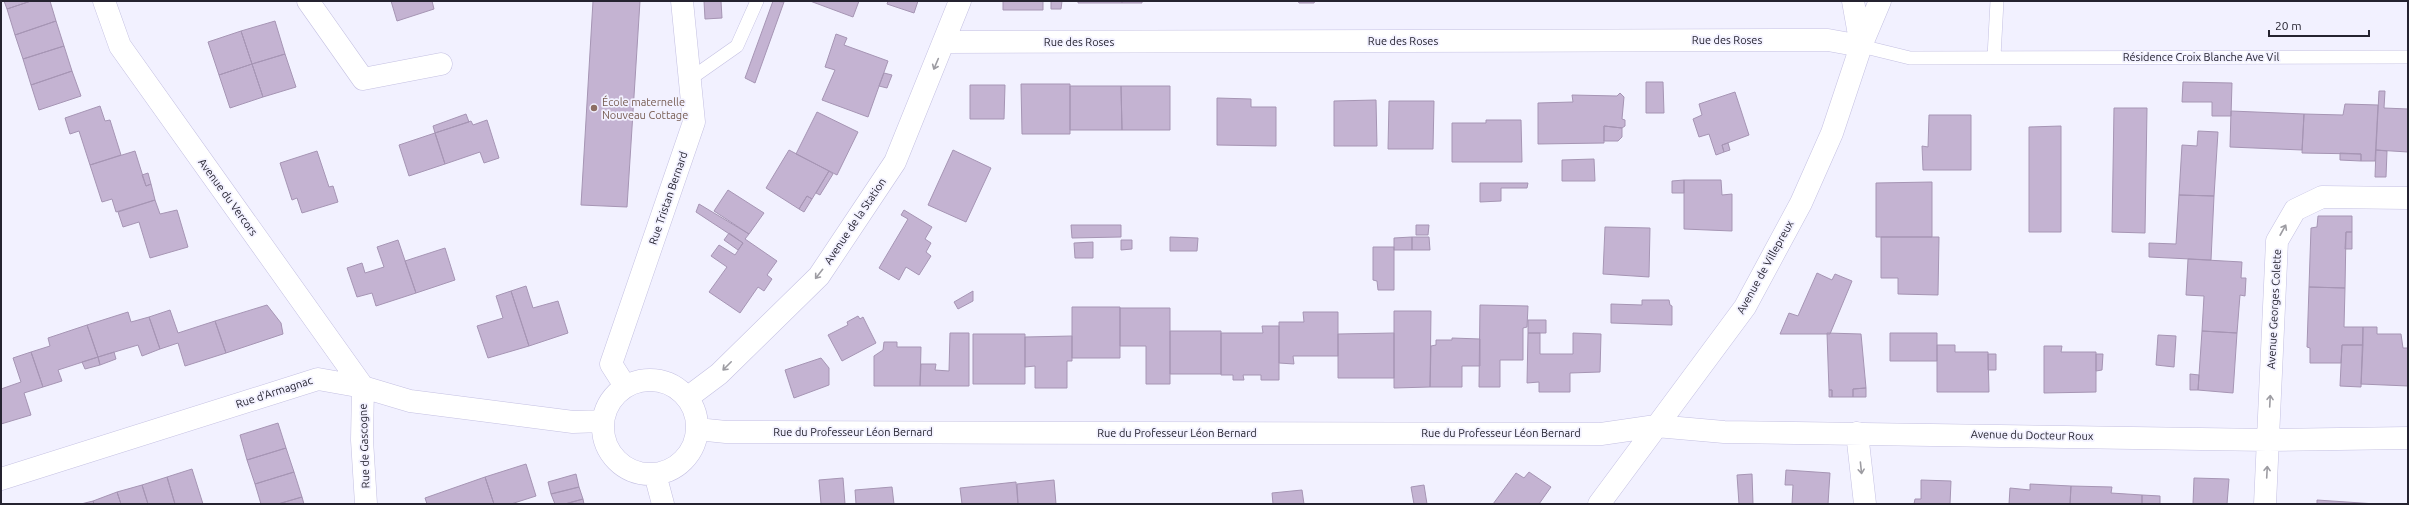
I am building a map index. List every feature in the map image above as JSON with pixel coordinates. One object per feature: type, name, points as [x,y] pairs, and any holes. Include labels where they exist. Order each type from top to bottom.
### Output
[{"type":"street","name":"Avenue du Vercors","points":[[104,1],[120,46],[363,387]]},
{"type":"street","points":[[308,1],[363,79],[441,64]]},
{"type":"street","name":"Rue Tristan Bernard","points":[[625,386],[610,364],[694,122],[682,1]]},
{"type":"street","name":"Avenue de la Station","points":[[687,398],[720,374],[818,276],[895,162],[945,42],[960,1]]},
{"type":"street","name":"Avenue de Villepreux","points":[[1853,1],[1861,46]]},
{"type":"street","name":"Avenue de Villepreux","points":[[1599,504],[1745,307],[1801,203],[1814,175],[1832,133],[1861,46],[1880,1]]},
{"type":"street","name":"Rue des Roses","points":[[945,42],[1828,40],[1861,46]]},
{"type":"street","name":"Avenue Georges Colette","points":[[2265,504],[2277,241],[2295,210],[2322,197],[2408,198]]},
{"type":"street","name":"Rue d'Armagnac","points":[[1,479],[318,379],[363,387],[410,401],[573,422],[603,421]]},
{"type":"street","points":[[652,379],[665,382],[678,388],[687,398],[693,407],[697,429],[695,442],[689,455],[668,471],[655,474],[641,474],[627,469],[616,460],[608,449],[603,436],[603,421],[606,407],[614,396],[625,386],[638,381],[652,379]]},
{"type":"street","name":"Rue de Gascogne","points":[[363,387],[362,440],[366,504]]},
{"type":"street","name":"Rue du Professeur Léon Bernard","points":[[697,429],[742,432],[1601,434],[1656,426]]},
{"type":"street","name":"Avenue du Docteur Roux","points":[[1656,426],[1724,432],[2268,440],[2408,438]]},
{"type":"street","points":[[1857,433],[1864,504]]},
{"type":"street","points":[[655,474],[663,504]]},
{"type":"lane","points":[[690,78],[737,46],[757,1]]},
{"type":"lane","points":[[1994,57],[1997,1]]},
{"type":"lane","name":"Résidence Croix Blanche Ave Vil","points":[[1861,46],[1910,58],[2408,57]]},
{"type":"building","points":[[4,1],[31,1],[7,9]]},
{"type":"building","points":[[31,1],[50,1],[56,21],[15,35],[7,9]]},
{"type":"building","points":[[391,1],[432,1],[434,9],[397,21]]},
{"type":"building","points":[[593,1],[640,1],[627,207],[581,205]]},
{"type":"building","points":[[704,1],[721,1],[722,18],[705,19]]},
{"type":"building","points":[[773,1],[784,2],[755,83],[745,78]]},
{"type":"building","points":[[810,1],[859,1],[853,17]]},
{"type":"building","points":[[888,1],[918,1],[914,13],[887,4]]},
{"type":"building","points":[[1003,1],[1043,1],[1043,10],[1003,10]]},
{"type":"building","points":[[1051,1],[1062,1],[1061,9],[1051,9]]},
{"type":"building","points":[[1078,1],[1122,1],[1122,3],[1078,3]]},
{"type":"building","points":[[1122,1],[1142,1],[1142,3],[1122,3]]},
{"type":"building","points":[[1298,1],[1315,1],[1314,3],[1299,3]]},
{"type":"building","points":[[56,21],[64,46],[23,59],[15,35]]},
{"type":"building","points":[[275,21],[285,54],[252,64],[241,31]]},
{"type":"building","points":[[241,31],[252,64],[219,75],[208,42]]},
{"type":"building","points":[[836,34],[847,38],[844,45],[888,61],[868,117],[822,100],[835,70],[825,67]]},
{"type":"building","points":[[64,46],[72,71],[31,85],[23,59]]},
{"type":"building","points":[[285,54],[296,87],[263,97],[252,64]]},
{"type":"building","points":[[252,64],[263,97],[230,108],[219,75]]},
{"type":"building","points":[[72,71],[81,96],[39,110],[31,85]]},
{"type":"building","points":[[884,73],[892,75],[887,88],[879,86]]},
{"type":"building","points":[[1646,82],[1663,82],[1664,113],[1646,113]]},
{"type":"building","points":[[2183,82],[2232,83],[2231,116],[2212,116],[2212,102],[2182,102]]},
{"type":"building","points":[[1021,84],[1070,84],[1070,134],[1022,134]]},
{"type":"building","points":[[970,85],[1005,85],[1004,119],[970,119]]},
{"type":"building","points":[[1070,86],[1121,86],[1122,130],[1070,130]]},
{"type":"building","points":[[1121,86],[1170,86],[1170,130],[1122,130]]},
{"type":"building","points":[[2379,91],[2385,91],[2384,108],[2408,109],[2408,152],[2376,150]]},
{"type":"building","points":[[1735,92],[1749,135],[1722,145],[1724,152],[1716,155],[1709,134],[1699,137],[1693,119],[1702,115],[1699,104]]},
{"type":"building","points":[[1620,93],[1624,97],[1622,119],[1625,120],[1625,126],[1622,128],[1604,126],[1604,143],[1538,144],[1538,103],[1573,102],[1572,95],[1617,96]]},
{"type":"building","points":[[1217,98],[1251,99],[1251,107],[1276,107],[1276,146],[1217,145]]},
{"type":"building","points":[[1376,100],[1377,146],[1334,146],[1334,101]]},
{"type":"building","points":[[1389,101],[1434,101],[1433,149],[1388,149]]},
{"type":"building","points":[[2345,104],[2378,105],[2375,161],[2361,161],[2361,154],[2302,153],[2304,114],[2343,115]]},
{"type":"building","points":[[100,106],[105,121],[110,120],[121,155],[90,165],[79,131],[70,134],[65,118]]},
{"type":"building","points":[[2114,108],[2147,108],[2145,233],[2112,232]]},
{"type":"building","points":[[2231,111],[2304,114],[2302,150],[2230,147]]},
{"type":"building","points":[[817,112],[858,132],[837,175],[796,154]]},
{"type":"building","points":[[466,114],[469,122],[435,133],[433,126]]},
{"type":"building","points":[[1929,115],[1971,115],[1971,170],[1923,170],[1922,146],[1928,147]]},
{"type":"building","points":[[487,120],[499,158],[484,163],[480,152],[445,164],[435,133],[471,121],[473,125]]},
{"type":"building","points":[[1486,120],[1521,120],[1522,162],[1452,162],[1452,123],[1486,123]]},
{"type":"building","points":[[1604,126],[1622,128],[1622,137],[1618,141],[1604,141]]},
{"type":"building","points":[[2061,126],[2061,232],[2029,232],[2029,127]]},
{"type":"building","points":[[2198,131],[2218,132],[2214,196],[2179,195],[2182,145],[2197,146]]},
{"type":"building","points":[[435,133],[445,164],[409,176],[399,145]]},
{"type":"building","points":[[1728,143],[1730,150],[1724,152],[1722,145]]},
{"type":"building","points":[[789,150],[829,171],[812,199],[807,196],[799,209],[766,188]]},
{"type":"building","points":[[953,150],[991,168],[966,222],[928,205]]},
{"type":"building","points":[[2376,150],[2387,151],[2386,177],[2375,177]]},
{"type":"building","points":[[135,151],[146,186],[151,184],[155,200],[116,212],[112,199],[102,202],[90,165]]},
{"type":"building","points":[[317,151],[329,187],[333,186],[338,202],[302,213],[297,198],[292,200],[280,163]]},
{"type":"building","points":[[2340,153],[2361,154],[2361,161],[2340,160]]},
{"type":"building","points":[[1594,159],[1595,181],[1562,181],[1562,160]]},
{"type":"building","points":[[829,171],[833,174],[820,195],[816,193]]},
{"type":"building","points":[[148,173],[151,184],[146,186],[142,175]]},
{"type":"building","points":[[1684,180],[1684,193],[1672,193],[1672,181]]},
{"type":"building","points":[[1684,180],[1721,180],[1722,195],[1732,194],[1732,231],[1684,229]]},
{"type":"building","points":[[1932,182],[1932,237],[1876,237],[1876,183]]},
{"type":"building","points":[[1480,183],[1528,183],[1527,188],[1501,188],[1501,201],[1480,202]]},
{"type":"building","points":[[728,190],[764,213],[749,234],[714,211]]},
{"type":"building","points":[[2179,195],[2214,196],[2211,260],[2149,257],[2149,243],[2176,244]]},
{"type":"building","points":[[807,196],[812,199],[804,212],[799,209]]},
{"type":"building","points":[[155,200],[160,214],[177,210],[188,247],[150,258],[139,222],[123,227],[118,212]]},
{"type":"building","points":[[699,204],[749,234],[745,239],[777,261],[767,275],[772,279],[764,291],[758,287],[740,313],[709,292],[727,267],[711,256],[719,245],[735,255],[743,243],[696,212]]},
{"type":"building","points":[[904,210],[932,227],[925,239],[931,243],[926,252],[931,256],[919,275],[906,267],[899,280],[879,268],[908,219],[901,215]]},
{"type":"building","points":[[2318,216],[2352,216],[2352,232],[2346,232],[2345,288],[2309,287],[2311,228],[2317,227]]},
{"type":"building","points":[[1071,225],[1121,225],[1121,237],[1072,238]]},
{"type":"building","points":[[1416,225],[1429,225],[1428,235],[1416,235]]},
{"type":"building","points":[[1605,227],[1650,228],[1649,277],[1603,274]]},
{"type":"building","points":[[2346,232],[2352,232],[2352,249],[2345,249]]},
{"type":"building","points":[[729,233],[743,243],[738,250],[724,240]]},
{"type":"building","points":[[1170,237],[1198,238],[1197,251],[1170,251]]},
{"type":"building","points":[[1412,237],[1412,250],[1394,250],[1394,238]]},
{"type":"building","points":[[1412,237],[1429,237],[1430,250],[1412,250]]},
{"type":"building","points":[[1881,237],[1939,237],[1938,295],[1898,294],[1898,278],[1881,278]]},
{"type":"building","points":[[398,240],[416,293],[376,306],[372,293],[357,297],[347,268],[362,263],[365,273],[384,267],[377,247]]},
{"type":"building","points":[[1121,240],[1132,240],[1132,249],[1121,250]]},
{"type":"building","points":[[1093,242],[1093,258],[1075,258],[1074,243]]},
{"type":"building","points":[[1373,247],[1394,247],[1394,290],[1378,290],[1377,281],[1373,280]]},
{"type":"building","points":[[445,248],[455,280],[416,293],[405,261]]},
{"type":"building","points":[[2188,259],[2242,262],[2241,278],[2246,278],[2245,296],[2240,295],[2237,333],[2202,331],[2204,296],[2186,295]]},
{"type":"building","points":[[1817,273],[1832,280],[1835,274],[1852,281],[1830,334],[1780,334],[1789,313],[1798,316]]},
{"type":"building","points":[[526,286],[533,308],[558,301],[568,333],[529,346],[511,291]]},
{"type":"building","points":[[2309,287],[2345,288],[2344,327],[2363,327],[2363,345],[2342,345],[2341,363],[2310,363],[2310,348],[2307,347]]},
{"type":"building","points":[[511,291],[529,346],[488,358],[477,326],[503,318],[496,296]]},
{"type":"building","points":[[973,291],[973,301],[958,309],[954,302]]},
{"type":"building","points":[[1642,300],[1669,300],[1670,305],[1672,306],[1672,325],[1611,323],[1611,304],[1642,305]]},
{"type":"building","points":[[267,305],[281,323],[283,334],[226,353],[215,321]]},
{"type":"building","points":[[1480,305],[1528,306],[1527,327],[1523,328],[1523,360],[1500,360],[1500,387],[1479,387]]},
{"type":"building","points":[[1072,307],[1120,307],[1120,358],[1072,358]]},
{"type":"building","points":[[1120,308],[1170,308],[1170,384],[1146,384],[1146,346],[1120,346]]},
{"type":"building","points":[[170,310],[178,333],[215,321],[226,353],[185,366],[178,343],[160,349],[149,317]]},
{"type":"building","points":[[1394,311],[1431,311],[1430,387],[1394,388]]},
{"type":"building","points":[[128,312],[131,322],[149,317],[160,349],[142,356],[138,345],[98,357],[87,325]]},
{"type":"building","points":[[1303,312],[1338,312],[1338,356],[1293,356],[1294,364],[1279,363],[1279,322],[1304,322]]},
{"type":"building","points":[[858,316],[860,319],[863,317],[876,343],[842,361],[828,335],[848,325],[847,322]]},
{"type":"building","points":[[1528,320],[1546,320],[1546,333],[1528,333]]},
{"type":"building","points":[[87,325],[98,357],[58,370],[62,381],[43,387],[31,352],[50,346],[48,338]]},
{"type":"building","points":[[1262,326],[1279,326],[1279,380],[1261,380],[1261,375],[1243,375],[1244,380],[1233,380],[1233,375],[1221,375],[1221,333],[1263,333]]},
{"type":"building","points":[[2363,327],[2377,327],[2377,334],[2401,334],[2403,348],[2408,348],[2408,386],[2361,384]]},
{"type":"building","points":[[1170,331],[1221,331],[1221,374],[1170,374]]},
{"type":"building","points":[[2202,331],[2237,333],[2233,393],[2198,390]]},
{"type":"building","points":[[950,333],[969,333],[969,386],[920,386],[921,364],[936,364],[935,370],[949,371]]},
{"type":"building","points":[[1394,333],[1394,378],[1338,378],[1338,334]]},
{"type":"building","points":[[1528,333],[1540,333],[1540,354],[1573,354],[1573,333],[1601,334],[1600,372],[1570,373],[1570,392],[1539,392],[1539,382],[1527,383]]},
{"type":"building","points":[[1827,333],[1861,334],[1866,388],[1853,389],[1853,397],[1832,397],[1832,390],[1829,390]]},
{"type":"building","points":[[1890,333],[1937,333],[1937,361],[1890,361]]},
{"type":"building","points":[[973,334],[1025,334],[1025,384],[973,384]]},
{"type":"building","points":[[2158,335],[2176,336],[2174,367],[2156,365]]},
{"type":"building","points":[[1072,336],[1072,361],[1067,361],[1067,388],[1035,388],[1035,366],[1025,367],[1025,337]]},
{"type":"building","points":[[1452,338],[1480,339],[1480,366],[1462,366],[1462,387],[1430,387],[1431,346],[1436,345],[1436,340],[1452,340]]},
{"type":"building","points":[[884,342],[897,342],[897,347],[921,347],[920,386],[874,386],[874,356],[883,350]]},
{"type":"building","points":[[1937,345],[1955,345],[1955,352],[1988,352],[1989,392],[1937,392]]},
{"type":"building","points":[[2342,345],[2363,345],[2361,387],[2340,386]]},
{"type":"building","points":[[2044,346],[2062,346],[2061,352],[2096,352],[2096,392],[2044,393]]},
{"type":"building","points":[[31,352],[43,387],[24,393],[31,415],[1,424],[1,389],[21,382],[13,358]]},
{"type":"building","points":[[114,352],[116,359],[100,365],[98,357]]},
{"type":"building","points":[[1988,354],[1996,354],[1996,370],[1988,370]]},
{"type":"building","points":[[2096,354],[2103,354],[2102,370],[2096,371]]},
{"type":"building","points":[[98,357],[100,365],[85,369],[82,362]]},
{"type":"building","points":[[821,358],[829,368],[829,385],[794,398],[785,370]]},
{"type":"building","points":[[2190,374],[2199,375],[2198,390],[2190,390]]},
{"type":"building","points":[[1866,388],[1866,397],[1853,397],[1853,389]]},
{"type":"building","points":[[1829,390],[1832,390],[1832,397],[1829,397]]},
{"type":"building","points":[[278,423],[286,448],[247,460],[240,435]]},
{"type":"building","points":[[286,448],[294,472],[255,484],[247,460]]},
{"type":"building","points":[[526,464],[536,496],[511,504],[494,504],[485,477]]},
{"type":"building","points":[[192,469],[203,504],[175,504],[167,477]]},
{"type":"building","points":[[1786,470],[1830,473],[1828,504],[1792,504],[1793,485],[1785,485]]},
{"type":"building","points":[[294,472],[302,497],[278,504],[261,504],[255,484]]},
{"type":"building","points":[[1529,472],[1551,487],[1539,504],[1493,504],[1516,473],[1524,478]]},
{"type":"building","points":[[576,474],[579,487],[551,494],[548,482]]},
{"type":"building","points":[[1752,474],[1753,504],[1739,504],[1737,475]]},
{"type":"building","points":[[167,477],[175,504],[148,504],[142,485]]},
{"type":"building","points":[[485,477],[494,504],[427,504],[425,498]]},
{"type":"building","points":[[843,478],[845,504],[821,504],[819,480]]},
{"type":"building","points":[[2194,478],[2229,479],[2227,504],[2193,504]]},
{"type":"building","points":[[1054,480],[1056,504],[1018,504],[1017,484]]},
{"type":"building","points":[[1921,480],[1951,481],[1950,504],[1914,504],[1915,499],[1921,499]]},
{"type":"building","points":[[1016,482],[1018,504],[962,504],[960,488]]},
{"type":"building","points":[[2030,484],[2071,486],[2070,504],[2009,504],[2010,488],[2030,490]]},
{"type":"building","points":[[142,485],[148,504],[121,504],[117,492]]},
{"type":"building","points":[[1424,485],[1427,504],[1414,504],[1411,487]]},
{"type":"building","points":[[2071,486],[2112,487],[2111,493],[2142,495],[2142,504],[2070,504]]},
{"type":"building","points":[[579,487],[583,499],[565,504],[555,504],[551,494]]},
{"type":"building","points":[[892,487],[894,504],[856,504],[855,490]]},
{"type":"building","points":[[1302,490],[1304,504],[1273,504],[1272,493]]},
{"type":"building","points":[[117,492],[121,504],[94,504],[93,501]]},
{"type":"building","points":[[2142,495],[2160,496],[2160,504],[2142,504]]},
{"type":"building","points":[[302,497],[304,504],[278,504]]},
{"type":"building","points":[[583,499],[584,504],[565,504]]},
{"type":"building","points":[[2317,500],[2376,504],[2317,504]]},
{"type":"building","points":[[93,501],[94,504],[81,504]]},
{"type":"place","name":"École maternelle Nouveau Cottage","points":[[594,108]]}]
